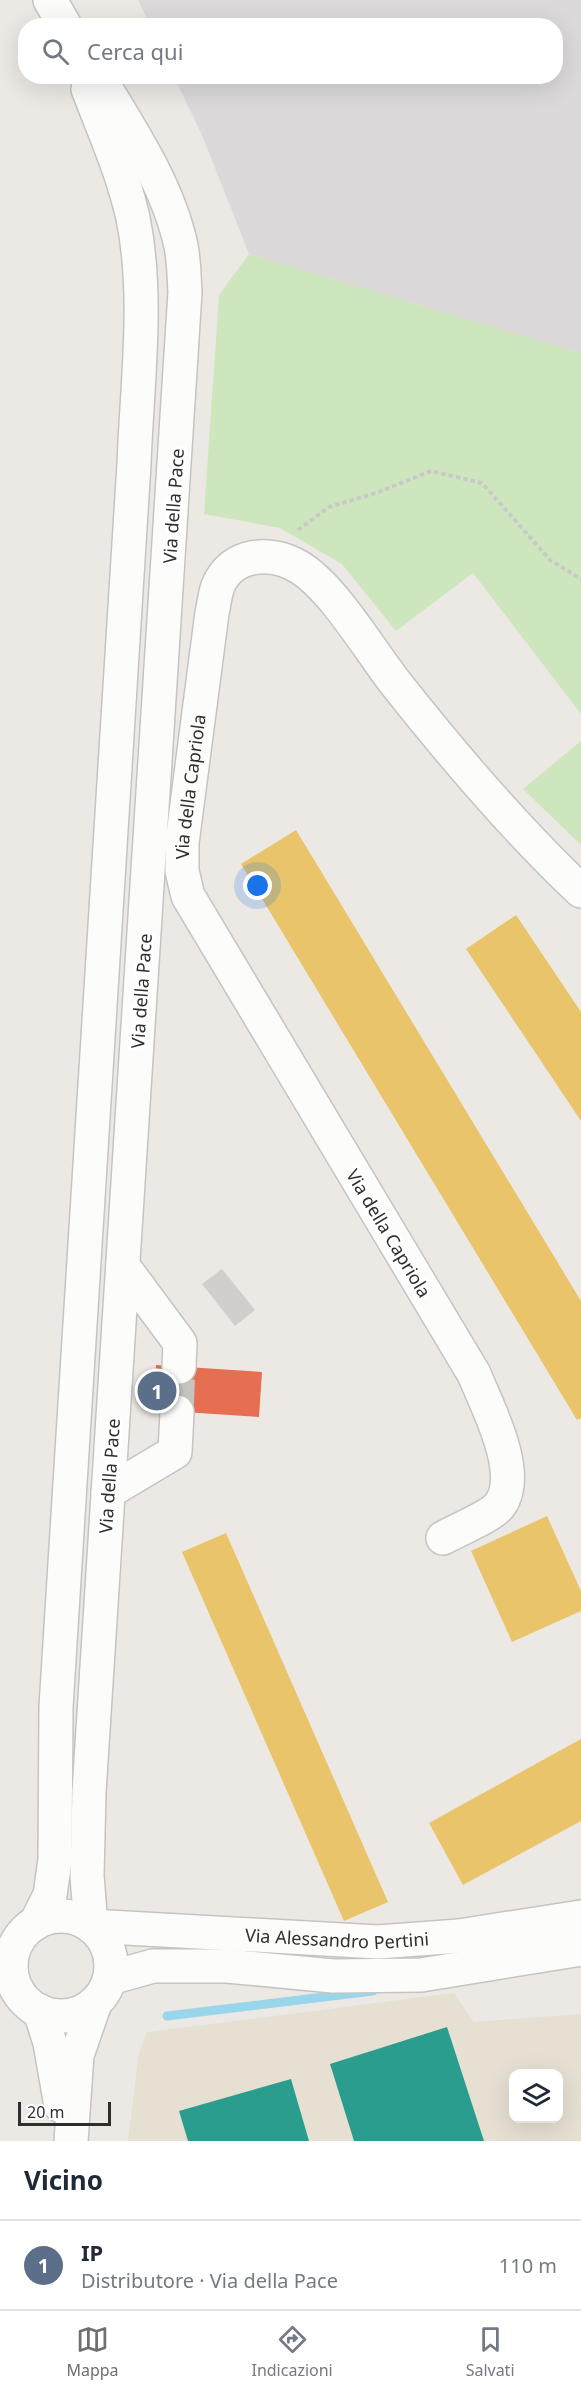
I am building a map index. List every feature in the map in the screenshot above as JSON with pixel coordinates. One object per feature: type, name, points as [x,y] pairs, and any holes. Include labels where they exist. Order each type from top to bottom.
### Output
[{"type":"street","points":[[69,2141],[50,2043],[22,2006],[12,1976],[12,1960],[17,1941],[50,1895],[55,1860],[56,1707],[134,464],[140,315],[140,266],[133,218],[123,181],[86,84]]},
{"type":"street","name":"Via della Pace","points":[[91,1926],[87,1848],[185,292],[181,247],[168,204],[122,115],[103,84]]},
{"type":"street","points":[[264,556],[298,566],[319,583],[398,686],[486,793],[543,855],[581,891]]},
{"type":"street","name":"Via della Capriola","points":[[264,556],[240,560],[228,570],[218,585],[212,613],[189,791],[182,871],[188,896],[201,921],[474,1374],[488,1407],[504,1454],[508,1478],[507,1492],[498,1507],[443,1538]]},
{"type":"street","points":[[123,1266],[180,1343],[179,1367]]},
{"type":"street","points":[[108,1492],[175,1452],[177,1412]]},
{"type":"street","points":[[17,1941],[49,1917],[64,1916],[78,1919],[91,1926],[102,1936],[108,1949],[102,1991],[77,2055],[69,2141]]},
{"type":"street","name":"Via Alessandro Pertini","points":[[91,1926],[378,1942],[459,1936],[581,1917]]},
{"type":"street","name":"Via Alessandro Pertini","points":[[102,1991],[153,1966],[227,1966],[333,1976],[421,1975],[581,1949]]},
{"type":"street","points":[[22,2006],[53,2016],[68,2016],[82,2012],[102,1991]]},
{"type":"path","points":[[264,556],[329,507],[379,492],[431,471],[483,483],[550,560],[581,579]]},
{"type":"shaded area","points":[[138,0],[581,0],[581,351],[570,350],[249,254],[202,135],[177,84],[563,84],[563,18],[147,18]]},
{"type":"shaded area","points":[[454,1993],[474,2022],[581,2014],[581,2141],[128,2141],[139,2053],[147,2032]]},
{"type":"green space","points":[[249,254],[570,350],[581,351],[581,714],[473,573],[396,631],[342,564],[280,528],[204,514],[219,295]]},
{"type":"green space","points":[[581,741],[581,845],[523,789]]},
{"type":"building: Abitazioni","points":[[296,830],[581,1301],[581,1418],[577,1420],[241,864]]},
{"type":"building: Abitazioni","points":[[516,915],[581,1012],[581,1121],[466,949]]},
{"type":"building: Abitazioni","points":[[547,1516],[581,1591],[581,1611],[512,1642],[471,1551]]},
{"type":"building: Abitazioni","points":[[226,1533],[388,1902],[344,1921],[182,1552]]},
{"type":"building: Abitazioni","points":[[581,1739],[581,1821],[463,1885],[429,1823]]},
{"type":"building: Negozi","points":[[156,1365],[262,1372],[259,1417],[153,1410]]},
{"type":"building: Scuole","points":[[447,2027],[484,2141],[354,2141],[330,2064]]},
{"type":"building: Scuole","points":[[291,2079],[309,2141],[188,2141],[179,2111]]},
{"type":"building: Altro","points":[[222,1269],[255,1310],[235,1326],[202,1284]]},
{"type":"waterway","points":[[167,2016],[373,1991]]},
{"type":"tunnel","points":[[177,1412],[179,1367]]},
{"type":"place","name":"IP","points":[[157,1391]]}]
